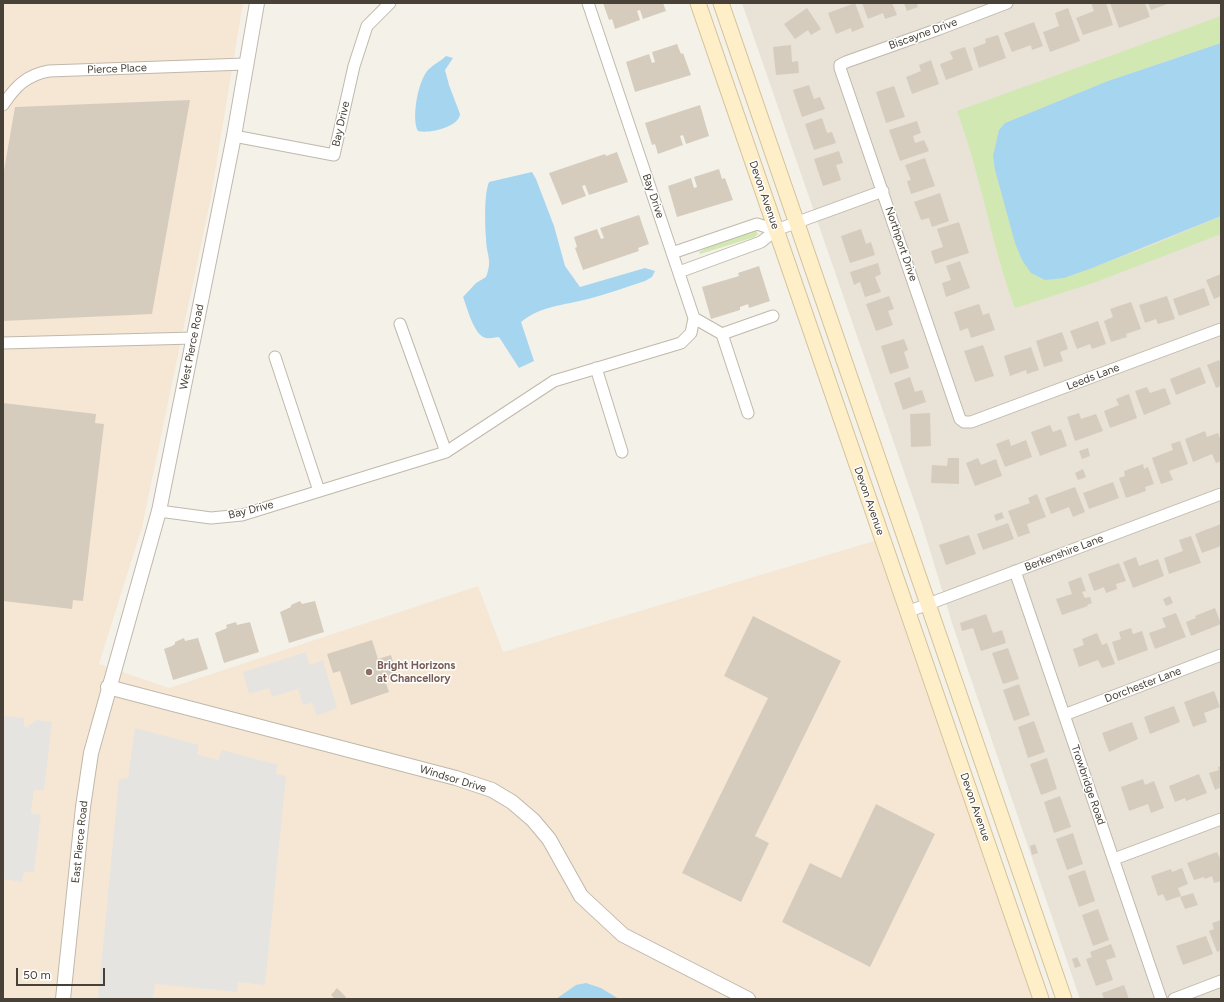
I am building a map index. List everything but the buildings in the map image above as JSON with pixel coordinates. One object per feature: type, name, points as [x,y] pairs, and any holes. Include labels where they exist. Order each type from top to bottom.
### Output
[{"type":"main road","name":"Devon Avenue","points":[[698,3],[1041,999]]},
{"type":"main road","name":"Devon Avenue","points":[[721,3],[1063,999]]},
{"type":"street","name":"West Pierce Road","points":[[108,686],[159,511],[234,136],[245,64],[257,3]]},
{"type":"street","name":"Bay Drive","points":[[234,136],[334,155],[354,66],[367,26],[390,3]]},
{"type":"street","name":"Bay Drive","points":[[159,511],[211,518],[242,515],[446,452],[554,381],[682,343],[691,333],[694,318],[588,3]]},
{"type":"street","name":"Biscayne Drive","points":[[840,65],[1007,3]]},
{"type":"street","name":"Pierce Place","points":[[3,105],[19,84],[38,73],[48,71],[245,64]]},
{"type":"street","name":"Northport Drive","points":[[840,65],[841,72],[883,191],[958,415],[964,422]]},
{"type":"street","points":[[679,272],[761,242],[776,230],[796,222],[883,191]]},
{"type":"street","points":[[672,253],[758,224],[776,230]]},
{"type":"street","points":[[722,334],[773,316]]},
{"type":"street","points":[[694,318],[722,334],[748,413]]},
{"type":"street","points":[[400,324],[446,452]]},
{"type":"street","name":"Leeds Lane","points":[[964,422],[971,422],[1221,329]]},
{"type":"street","points":[[3,343],[194,338]]},
{"type":"street","points":[[275,357],[318,491]]},
{"type":"street","points":[[596,368],[622,452]]},
{"type":"street","name":"Berkenshire Lane","points":[[907,612],[1221,494]]},
{"type":"street","name":"Trowbridge Road","points":[[1015,572],[1161,999]]},
{"type":"street","name":"Dorchester Lane","points":[[1064,715],[1221,655]]},
{"type":"street","name":"East Pierce Road","points":[[63,999],[85,792],[91,753],[108,686]]},
{"type":"street","name":"Windsor Drive","points":[[108,686],[456,778],[492,790],[512,802],[533,820],[549,839],[582,896],[623,935],[748,999]]},
{"type":"street","points":[[1114,859],[1221,819]]},
{"type":"street","points":[[1174,999],[1221,982]]},
{"type":"shaded area","points":[[3,3],[243,3],[210,202],[142,527],[99,664],[169,688],[478,586],[503,652],[874,541],[1033,999],[3,999]]},
{"type":"shaded area","points":[[742,3],[1221,3],[1221,999],[1080,999],[953,626],[921,521]]},
{"type":"shaded area","points":[[306,652],[309,665],[323,660],[337,708],[317,716],[312,703],[303,705],[298,689],[272,697],[269,688],[249,694],[243,672]]},
{"type":"shaded area","points":[[3,716],[24,718],[24,725],[26,728],[37,720],[52,722],[44,790],[34,790],[31,811],[32,814],[41,814],[34,872],[24,872],[22,882],[3,879]]},
{"type":"shaded area","points":[[135,728],[199,745],[197,753],[199,755],[218,760],[222,750],[278,765],[276,774],[286,776],[265,985],[238,982],[237,992],[155,984],[153,999],[98,999],[119,779],[128,778]]},
{"type":"green space","points":[[1221,16],[1221,43],[1108,81],[1005,123],[999,130],[995,170],[1003,198],[1064,278],[1153,245],[1221,216],[1221,234],[1096,282],[1015,308],[999,259],[973,160],[957,111]]},
{"type":"green space","points":[[756,231],[758,234],[755,237],[700,254],[699,252],[708,247]]},
{"type":"water","points":[[1221,43],[1221,216],[1064,278],[1045,280],[1031,273],[1022,260],[1015,243],[995,170],[993,156],[999,130],[1005,123],[1108,81]]},
{"type":"water","points":[[446,56],[453,58],[445,70],[460,114],[455,123],[449,126],[436,130],[423,132],[418,131],[415,118],[417,99],[422,81],[429,69]]},
{"type":"water","points":[[532,172],[554,226],[565,266],[580,287],[645,268],[655,271],[652,277],[645,281],[595,297],[544,309],[528,317],[521,322],[534,361],[519,368],[499,337],[486,338],[478,332],[463,297],[476,283],[486,277],[488,271],[489,261],[486,244],[485,209],[487,187],[489,182]]},
{"type":"water","points":[[586,983],[601,988],[619,999],[556,999],[576,985]]},
{"type":"place","name":"Bright Horizons at Chancellory","points":[[369,672]]}]
